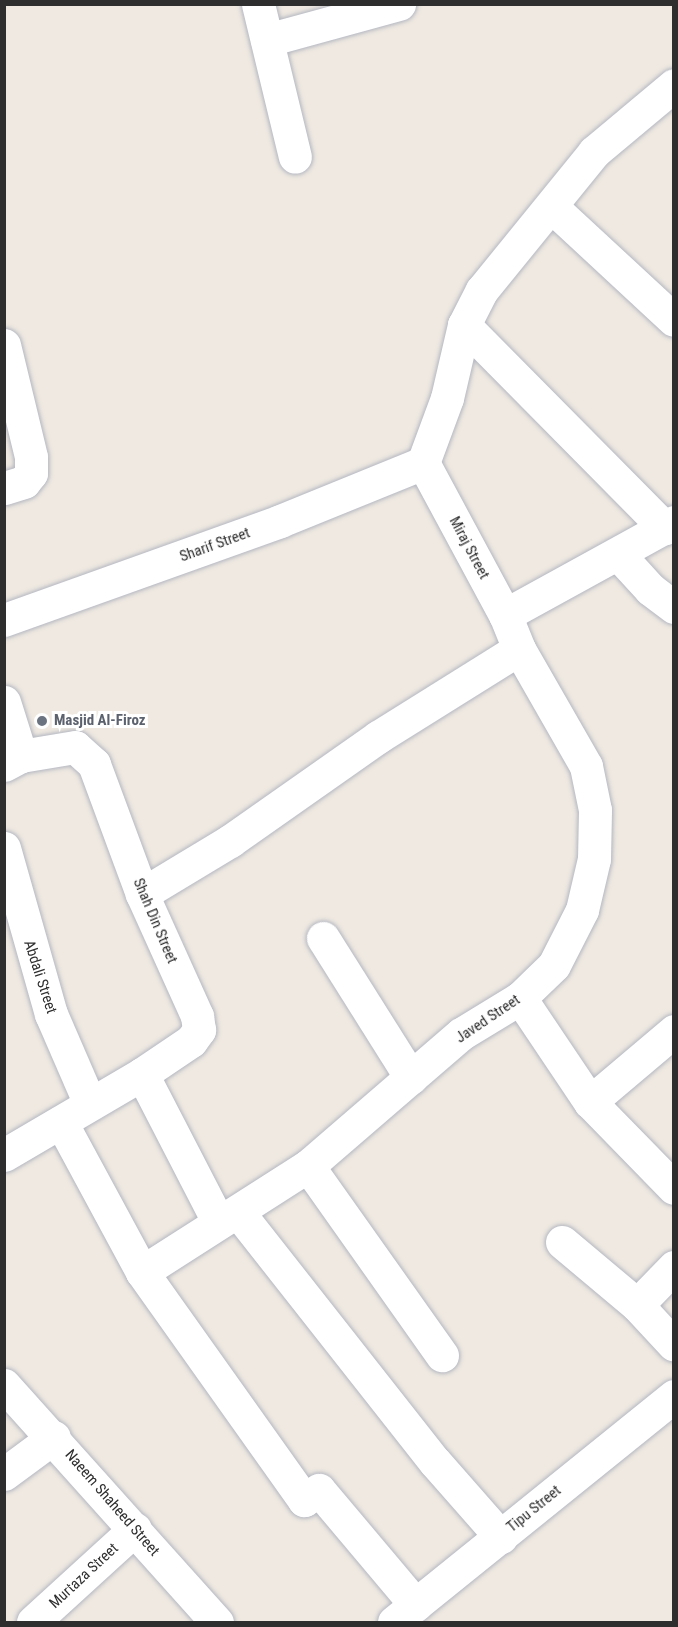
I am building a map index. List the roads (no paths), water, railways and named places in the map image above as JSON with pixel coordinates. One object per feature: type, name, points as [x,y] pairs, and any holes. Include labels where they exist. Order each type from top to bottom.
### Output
[{"type":"street","points":[[258,4],[295,158]]},
{"type":"street","points":[[267,40],[399,4]]},
{"type":"street","points":[[423,463],[447,398],[464,325],[482,290],[552,207],[594,152],[674,85]]},
{"type":"street","points":[[552,207],[674,320]]},
{"type":"street","points":[[464,325],[669,525],[619,555],[505,615]]},
{"type":"street","points":[[4,345],[31,457],[31,473],[24,482],[4,488]]},
{"type":"street","name":"Miraj Street","points":[[423,463],[505,615],[519,649]]},
{"type":"street","name":"Sharif Street","points":[[4,620],[280,521],[423,463]]},
{"type":"street","points":[[619,555],[650,589],[674,607]]},
{"type":"street","points":[[142,894],[230,841],[378,737],[519,649]]},
{"type":"street","name":"Javed Street","points":[[142,1272],[308,1166],[461,1035],[520,998],[554,965],[582,910],[594,859],[596,810],[586,766],[519,649]]},
{"type":"street","points":[[4,702],[13,760]]},
{"type":"street","name":"Shah Din Street","points":[[4,1155],[61,1122],[89,1102],[142,1074],[191,1041],[199,1030],[197,1016],[142,894],[94,764],[87,754],[75,747],[13,760]]},
{"type":"street","name":"Abdali Street","points":[[4,848],[51,1014],[89,1102]]},
{"type":"street","points":[[323,938],[411,1078]]},
{"type":"street","points":[[520,998],[590,1102],[674,1188]]},
{"type":"street","points":[[590,1102],[674,1031]]},
{"type":"street","points":[[142,1074],[228,1216],[501,1537]]},
{"type":"street","points":[[61,1122],[142,1272],[304,1500],[319,1490],[405,1614]]},
{"type":"street","points":[[308,1166],[442,1355]]},
{"type":"street","points":[[562,1242],[638,1305],[674,1345]]},
{"type":"street","points":[[638,1305],[674,1267]]},
{"type":"street","name":"Naeem Shaheed Street","points":[[4,1385],[54,1437],[217,1623]]},
{"type":"street","name":"Tipu Street","points":[[405,1614],[674,1396]]},
{"type":"street","points":[[4,1474],[54,1437]]},
{"type":"street","name":"Murtaza Street","points":[[33,1623],[135,1529]]},
{"type":"place","name":"Masjid Al-Firoz","points":[[42,721]]}]
